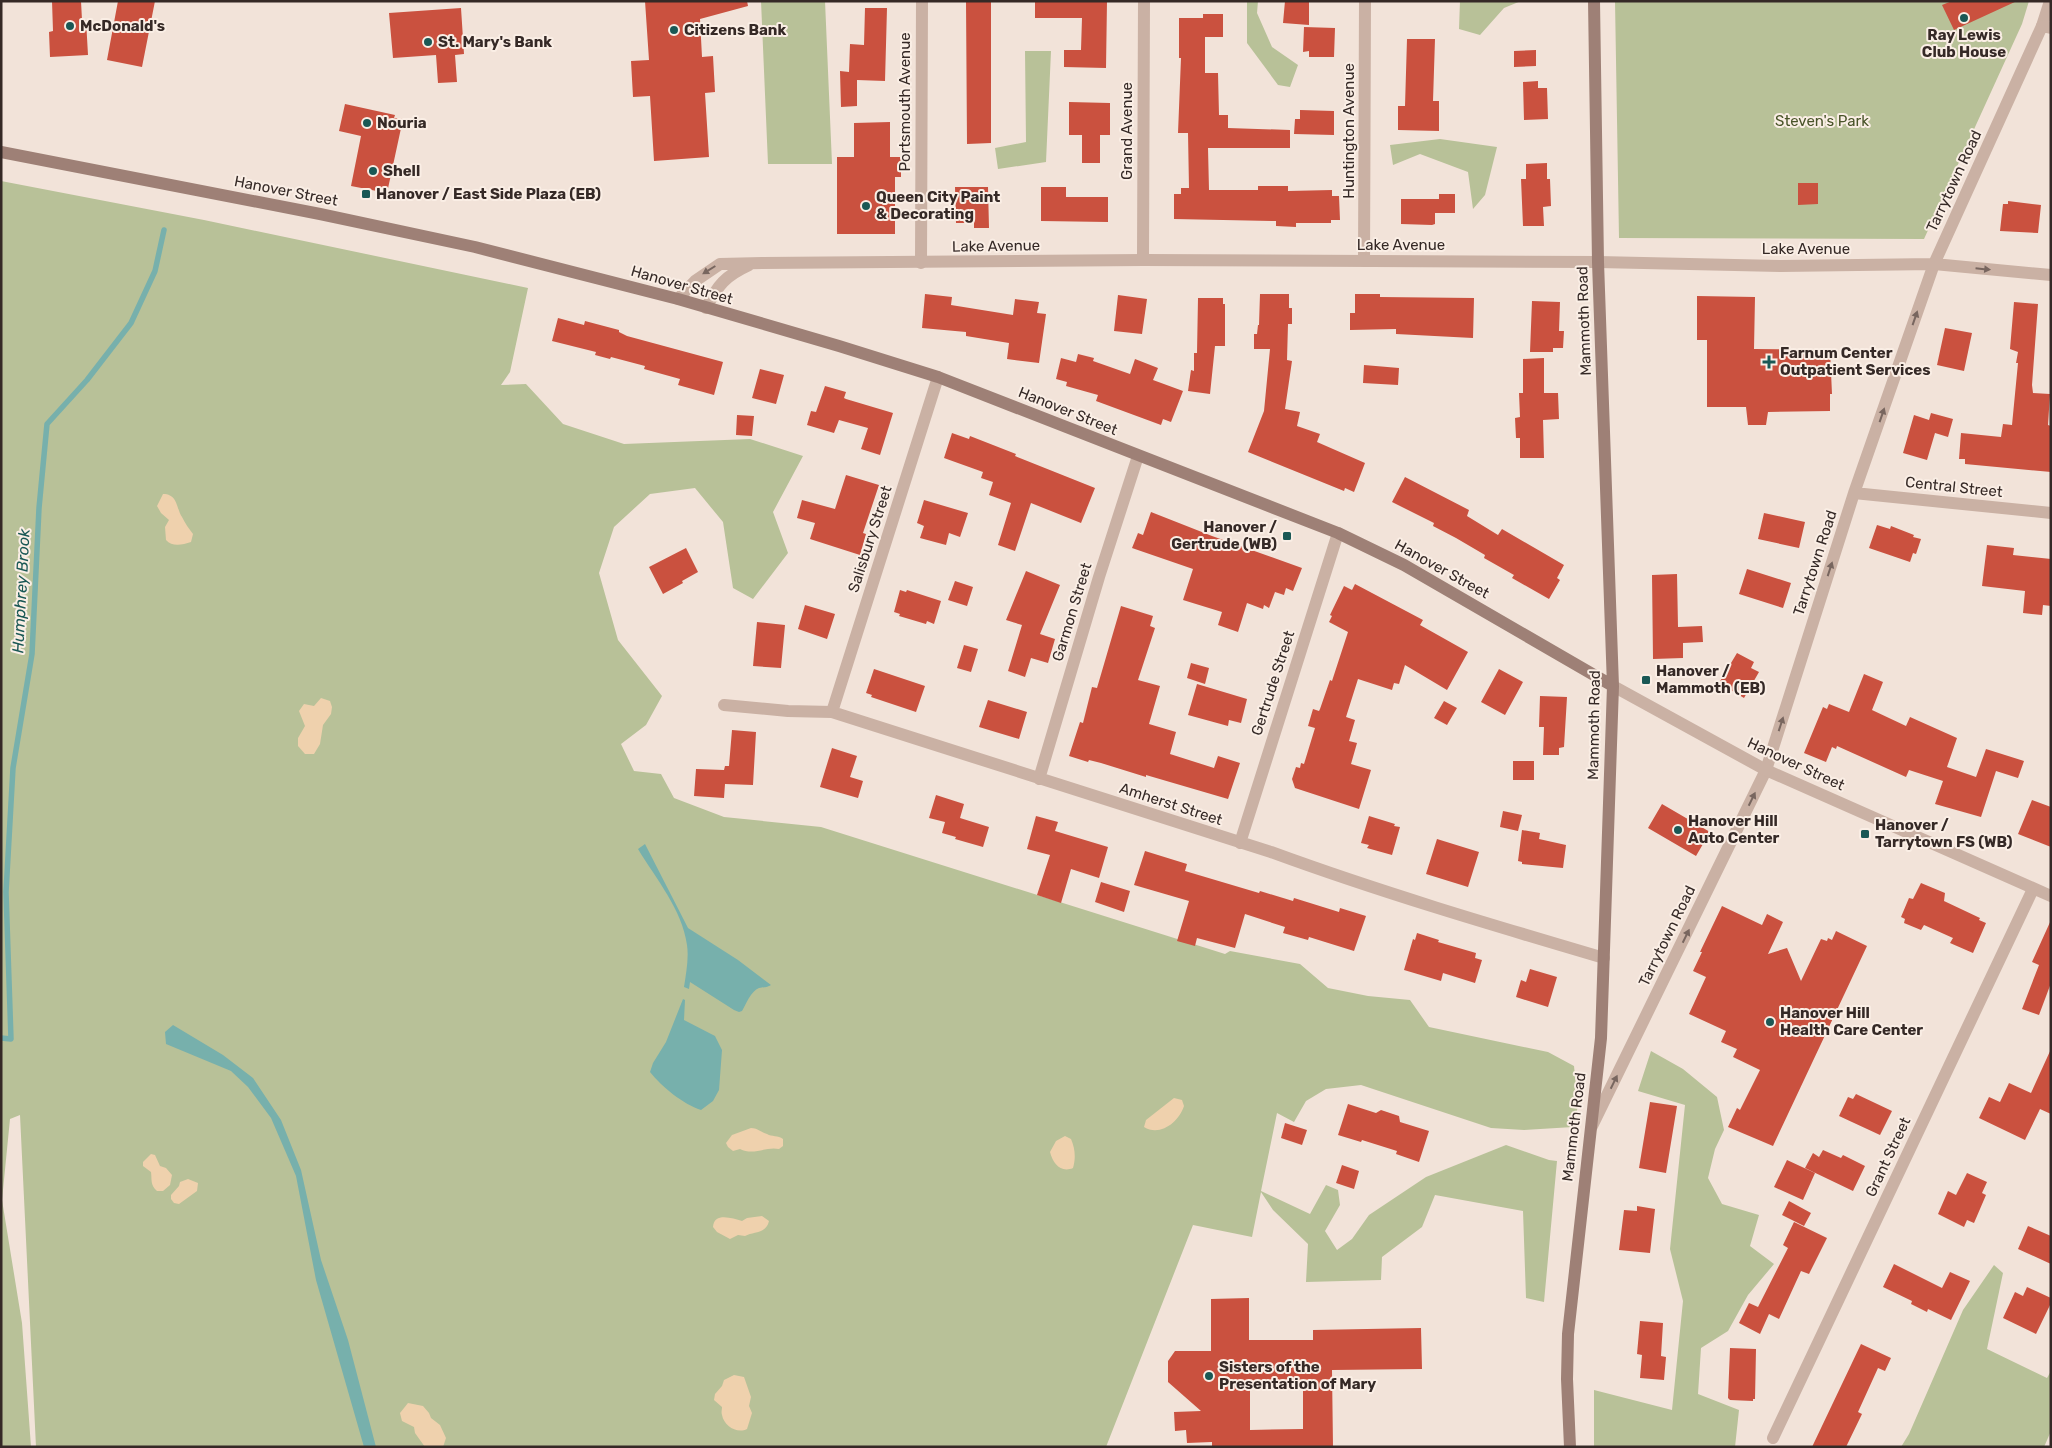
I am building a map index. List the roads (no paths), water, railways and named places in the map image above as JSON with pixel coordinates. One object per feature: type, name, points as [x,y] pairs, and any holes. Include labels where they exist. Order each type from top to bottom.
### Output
[{"type":"main road","name":"Mammoth Road","points":[[1570,1447],[1567,1379],[1568,1334],[1586,1156],[1592,1126],[1601,1038],[1613,686],[1598,262],[1594,1]]},
{"type":"main road","name":"Hanover Street","points":[[1,152],[408,232],[545,264],[678,299],[938,377],[1338,533],[1413,570],[1613,686]]},
{"type":"street","name":"Portsmouth Avenue","points":[[921,263],[922,1]]},
{"type":"street","name":"Grand Avenue","points":[[1143,260],[1144,1]]},
{"type":"street","name":"Huntington Avenue","points":[[1364,261],[1365,1]]},
{"type":"street","name":"Tarrytown Road","points":[[1592,1126],[1766,770],[1854,493],[1934,264],[2046,27],[2050,1]]},
{"type":"street","name":"Lake Avenue","points":[[678,299],[695,281],[720,264],[1143,260],[1598,262],[1781,266],[1934,264],[2051,276]]},
{"type":"street","name":"Lake Avenue","points":[[706,308],[721,283],[732,273],[750,264]]},
{"type":"street","name":"Salisbury Street","points":[[832,712],[938,377]]},
{"type":"street","name":"Garmon Street","points":[[1039,779],[1099,577],[1138,456]]},
{"type":"street","name":"Central Street","points":[[1854,493],[2051,513]]},
{"type":"street","name":"Gertrude Street","points":[[1240,843],[1338,533]]},
{"type":"street","name":"Hanover Street","points":[[1613,686],[1766,770],[2051,896]]},
{"type":"street","name":"Amherst Street","points":[[724,705],[788,711],[832,712],[1240,843],[1456,915],[1604,958]]},
{"type":"street","name":"Grant Street","points":[[1772,1438],[2033,889]]},
{"type":"water","points":[[645,844],[688,928],[738,960],[771,985],[756,990],[742,1011],[734,1010],[690,982],[689,989],[684,987],[688,955],[684,932],[674,907],[638,849]]},
{"type":"water","points":[[683,999],[685,1000],[684,1020],[715,1036],[722,1050],[719,1090],[713,1101],[701,1110],[687,1104],[673,1094],[650,1072],[653,1063],[666,1042]]},
{"type":"water","points":[[173,1025],[223,1055],[253,1078],[281,1120],[301,1170],[321,1260],[348,1340],[376,1447],[364,1447],[316,1280],[296,1176],[271,1118],[248,1087],[231,1071],[166,1044],[165,1032]]},
{"type":"waterway","name":"Humphrey Brook","points":[[1,1038],[11,1039],[6,892],[13,768],[32,654],[39,508],[47,424],[87,380],[131,323],[155,271],[164,230]]},
{"type":"place","name":"Ray Lewis Club House","points":[[1964,18]]},
{"type":"place","name":"McDonald's","points":[[70,26]]},
{"type":"place","name":"Citizens Bank","points":[[674,30]]},
{"type":"place","name":"St. Mary's Bank","points":[[428,42]]},
{"type":"place","name":"Nouria","points":[[367,123]]},
{"type":"place","name":"Shell","points":[[373,171]]},
{"type":"place","name":"Hanover / East Side Plaza (EB)","points":[[366,194]]},
{"type":"place","name":"Queen City Paint & Decorating","points":[[866,206]]},
{"type":"place","name":"Farnum Center Outpatient Services","points":[[1769,362]]},
{"type":"place","name":"Hanover / Gertrude (WB)","points":[[1287,536]]},
{"type":"place","name":"Hanover / Mammoth (EB)","points":[[1646,680]]},
{"type":"place","name":"Hanover Hill Auto Center","points":[[1678,830]]},
{"type":"place","name":"Hanover / Tarrytown FS (WB)","points":[[1865,834]]},
{"type":"place","name":"Hanover Hill Health Care Center","points":[[1770,1022]]},
{"type":"place","name":"Sisters of the Presentation of Mary","points":[[1209,1376]]},
{"type":"park label","name":"Steven's Park","points":[[1822,121]]}]
